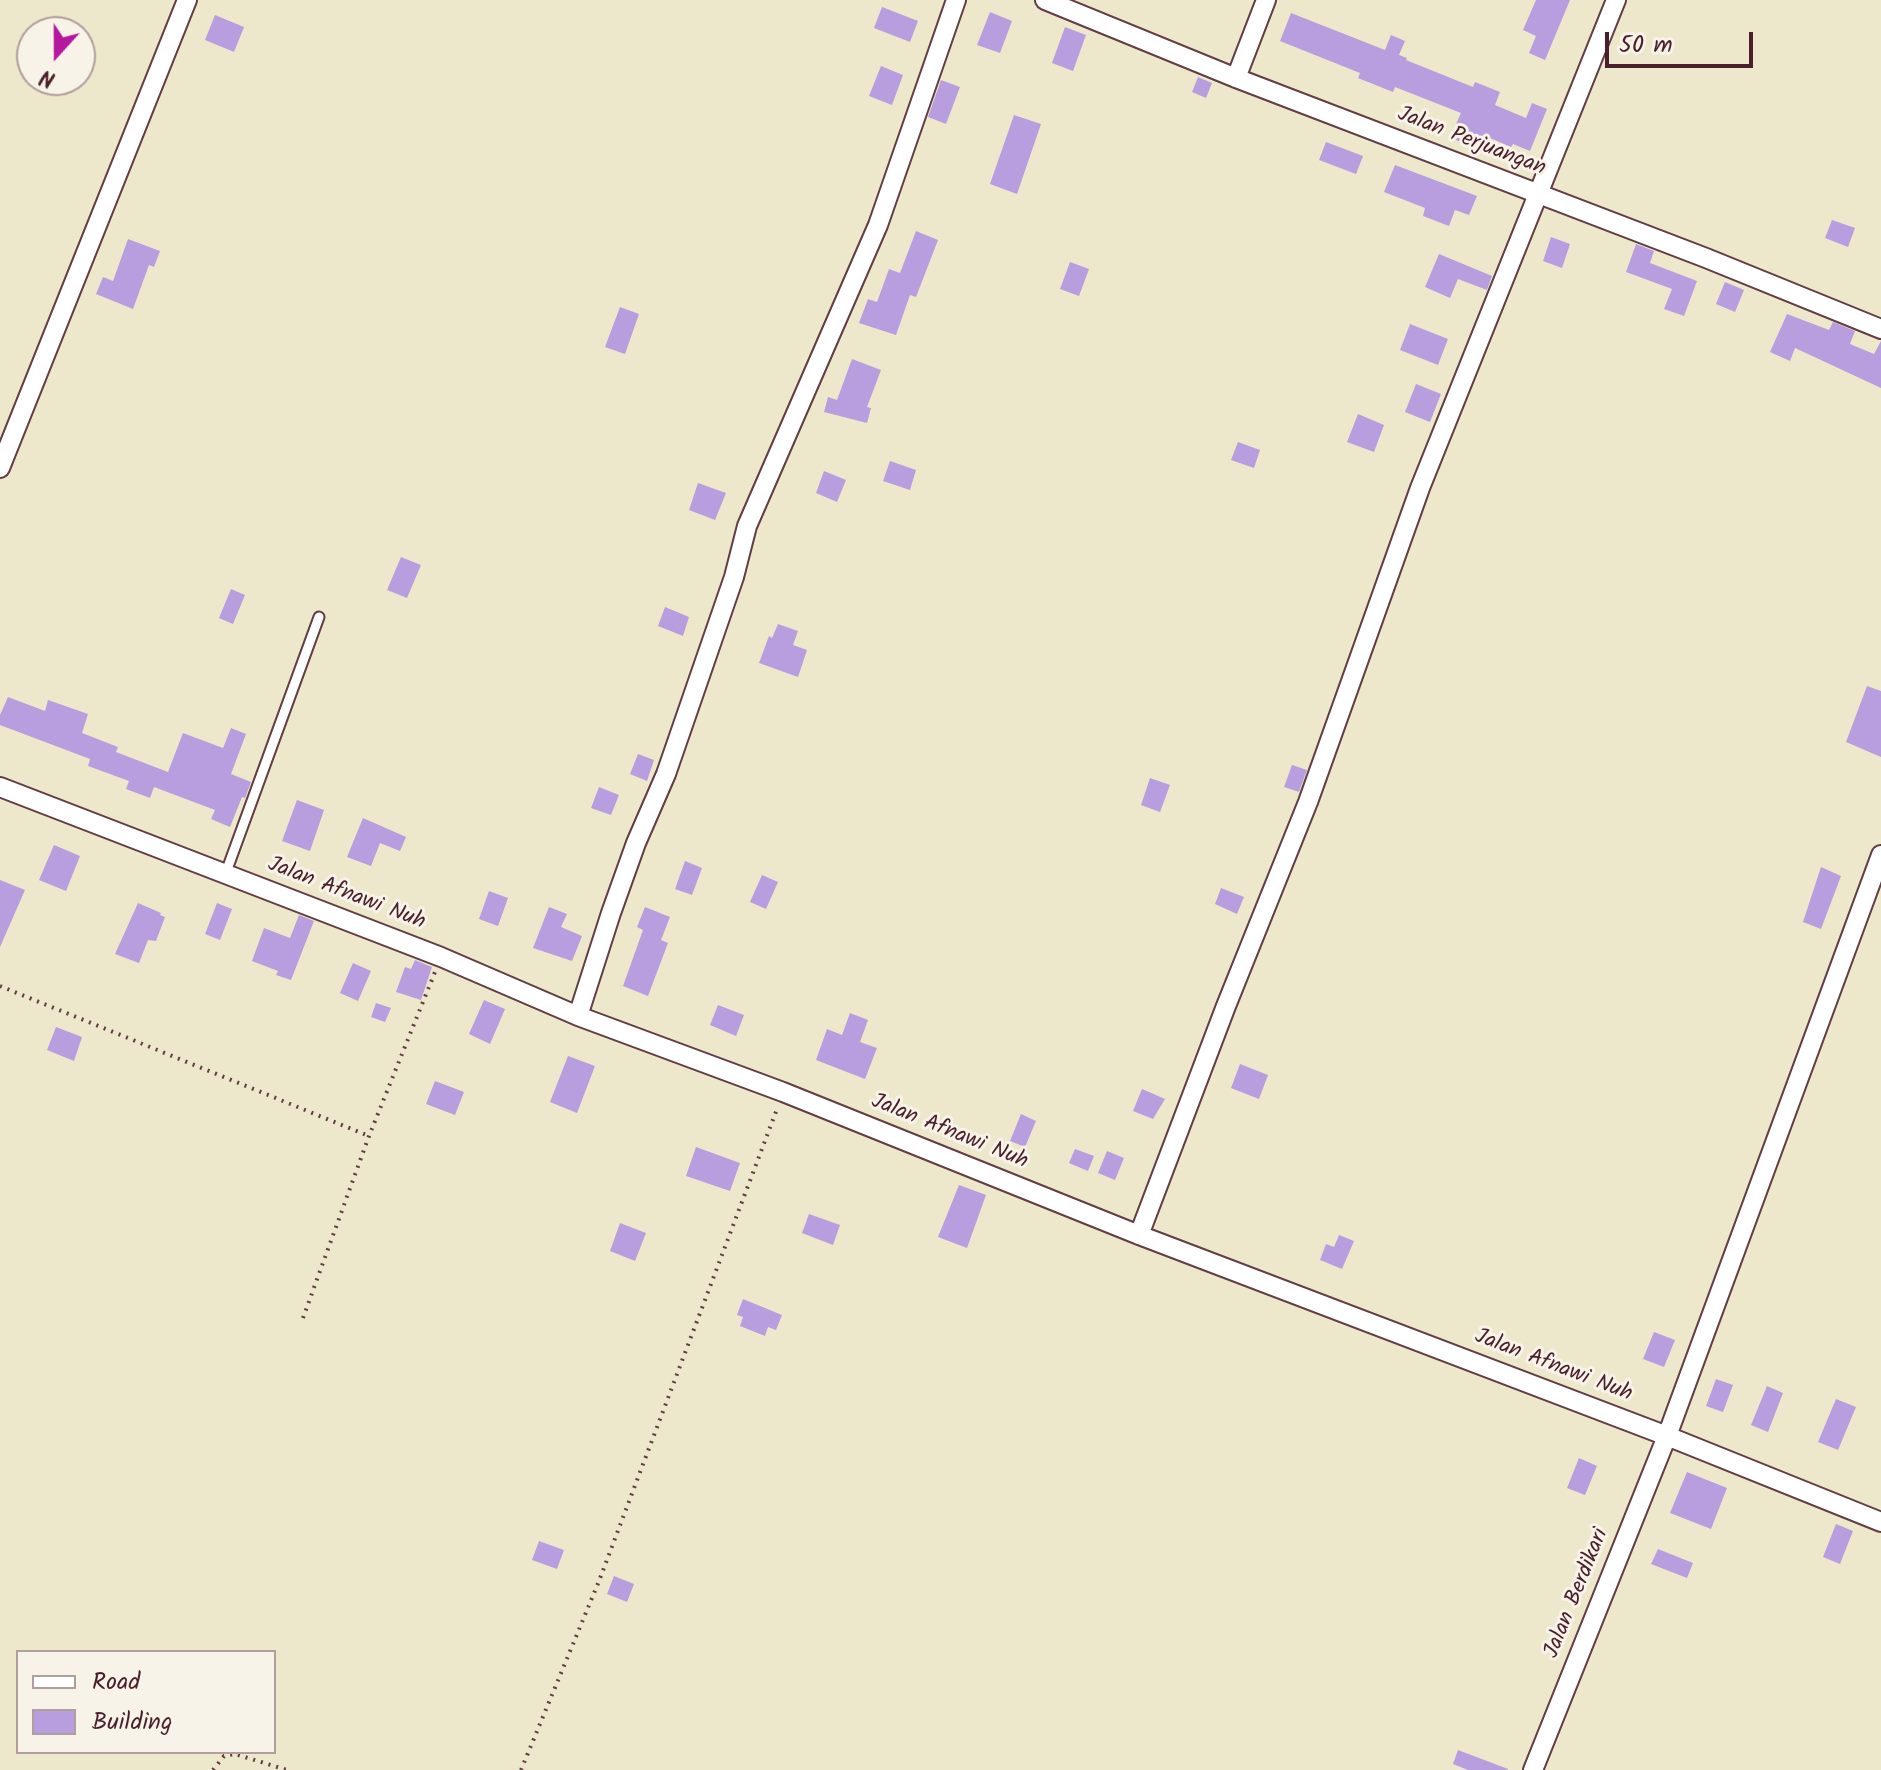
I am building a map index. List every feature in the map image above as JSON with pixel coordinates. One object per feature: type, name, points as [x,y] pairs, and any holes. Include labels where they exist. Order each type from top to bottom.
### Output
[{"type":"street","points":[[0,468],[187,0]]},
{"type":"street","points":[[578,1016],[611,913],[636,843],[666,774],[734,577],[747,526],[878,225],[956,0]]},
{"type":"street","name":"Jalan Perjuangan","points":[[1045,0],[1236,78],[1881,329]]},
{"type":"street","points":[[1236,78],[1266,0]]},
{"type":"street","points":[[1139,1235],[1308,802],[1420,488],[1616,0]]},
{"type":"street","name":"Jalan Afnawi Nuh","points":[[0,787],[441,957],[578,1016],[783,1092],[1139,1235],[1667,1436],[1881,1522]]},
{"type":"street","name":"Jalan Berdikari","points":[[1533,1770],[1667,1436],[1881,855]]},
{"type":"lane","points":[[225,875],[319,617]]},
{"type":"path","points":[[303,1318],[369,1136],[441,957]]},
{"type":"path","points":[[0,986],[369,1136]]},
{"type":"path","points":[[521,1770],[599,1581],[783,1092]]},
{"type":"path","points":[[213,1770],[224,1756],[235,1754],[287,1770]]},
{"type":"building","points":[[1536,0],[1570,0],[1545,60],[1529,53],[1536,36],[1523,30]]},
{"type":"building","points":[[882,7],[918,21],[910,42],[874,28]]},
{"type":"building","points":[[990,12],[1012,21],[1000,53],[977,45]]},
{"type":"building","points":[[1291,13],[1385,50],[1391,35],[1405,41],[1399,55],[1406,60],[1473,87],[1475,82],[1500,92],[1495,105],[1526,118],[1532,103],[1547,109],[1530,151],[1483,135],[1477,149],[1456,140],[1462,126],[1456,124],[1461,113],[1395,87],[1393,92],[1358,78],[1360,73],[1280,41]]},
{"type":"building","points":[[215,15],[244,27],[234,52],[205,40]]},
{"type":"building","points":[[1065,27],[1086,35],[1073,71],[1052,63]]},
{"type":"building","points":[[881,66],[903,75],[892,105],[869,96]]},
{"type":"building","points":[[1198,77],[1212,83],[1206,98],[1192,92]]},
{"type":"building","points":[[941,80],[960,87],[946,124],[928,117]]},
{"type":"building","points":[[1014,115],[1041,124],[1017,194],[990,184]]},
{"type":"building","points":[[1326,142],[1363,156],[1356,174],[1319,160]]},
{"type":"building","points":[[1395,165],[1477,196],[1469,215],[1455,210],[1449,226],[1423,216],[1425,208],[1384,192]]},
{"type":"building","points":[[1832,220],[1855,228],[1848,247],[1825,238]]},
{"type":"building","points":[[916,231],[938,240],[916,297],[910,295],[896,335],[859,323],[868,299],[877,302],[889,269],[900,273]]},
{"type":"building","points":[[1551,237],[1570,244],[1562,268],[1543,261]]},
{"type":"building","points":[[128,239],[160,251],[154,267],[149,265],[133,309],[96,294],[103,277],[113,281]]},
{"type":"building","points":[[1636,244],[1654,251],[1650,263],[1697,281],[1684,316],[1664,309],[1672,289],[1626,272]]},
{"type":"building","points":[[1439,254],[1492,276],[1487,290],[1458,279],[1450,298],[1425,287]]},
{"type":"building","points":[[1070,262],[1089,269],[1079,296],[1060,289]]},
{"type":"building","points":[[1725,282],[1744,290],[1735,312],[1716,304]]},
{"type":"building","points":[[620,307],[639,314],[625,354],[605,347]]},
{"type":"building","points":[[1787,314],[1829,330],[1833,322],[1855,331],[1850,344],[1874,354],[1881,341],[1881,388],[1795,348],[1790,361],[1770,352]]},
{"type":"building","points":[[1410,324],[1448,339],[1438,365],[1400,350]]},
{"type":"building","points":[[852,359],[881,370],[867,407],[871,408],[867,423],[824,412],[828,397],[837,400]]},
{"type":"building","points":[[1416,384],[1441,394],[1430,422],[1405,412]]},
{"type":"building","points":[[1358,414],[1384,425],[1374,452],[1347,442]]},
{"type":"building","points":[[1238,442],[1260,450],[1254,468],[1231,460]]},
{"type":"building","points":[[890,461],[916,470],[910,490],[883,481]]},
{"type":"building","points":[[824,471],[846,480],[837,502],[816,493]]},
{"type":"building","points":[[698,483],[726,493],[715,520],[689,510]]},
{"type":"building","points":[[401,557],[421,565],[407,598],[387,590]]},
{"type":"building","points":[[231,589],[245,595],[233,624],[219,618]]},
{"type":"building","points":[[665,607],[689,617],[683,636],[658,626]]},
{"type":"building","points":[[778,624],[798,631],[793,645],[807,650],[798,677],[759,663],[769,636],[772,638]]},
{"type":"building","points":[[1867,686],[1881,691],[1881,757],[1846,742]]},
{"type":"building","points":[[8,697],[45,711],[48,700],[88,714],[82,733],[118,747],[116,752],[168,772],[183,733],[223,748],[231,728],[246,734],[231,774],[251,782],[245,798],[242,797],[230,827],[211,819],[215,810],[154,787],[150,798],[126,789],[129,781],[88,766],[90,759],[0,725],[0,715]]},
{"type":"building","points":[[638,754],[654,760],[647,781],[630,774]]},
{"type":"building","points":[[1292,765],[1307,770],[1299,792],[1284,787]]},
{"type":"building","points":[[1150,778],[1170,785],[1160,812],[1141,805]]},
{"type":"building","points":[[599,787],[619,795],[611,815],[591,808]]},
{"type":"building","points":[[297,800],[324,810],[310,851],[282,841]]},
{"type":"building","points":[[363,818],[406,837],[400,851],[380,843],[371,866],[347,857]]},
{"type":"building","points":[[54,845],[80,856],[66,891],[39,880]]},
{"type":"building","points":[[685,861],[702,868],[692,895],[675,889]]},
{"type":"building","points":[[1821,867],[1841,876],[1821,929],[1803,922]]},
{"type":"building","points":[[762,875],[778,882],[766,909],[750,902]]},
{"type":"building","points":[[0,880],[25,890],[0,947]]},
{"type":"building","points":[[1221,888],[1244,897],[1237,914],[1215,904]]},
{"type":"building","points":[[489,891],[508,898],[498,926],[479,919]]},
{"type":"building","points":[[138,903],[165,917],[156,941],[148,940],[139,963],[115,954]]},
{"type":"building","points":[[217,903],[232,909],[220,940],[205,934]]},
{"type":"building","points":[[549,907],[567,914],[561,927],[582,936],[572,961],[533,948]]},
{"type":"building","points":[[645,907],[670,917],[661,940],[668,943],[648,996],[623,986],[643,930],[637,927]]},
{"type":"building","points":[[299,915],[314,921],[291,980],[252,961],[264,928],[290,938]]},
{"type":"building","points":[[415,960],[432,967],[421,1000],[396,992],[405,967],[411,969]]},
{"type":"building","points":[[353,963],[371,971],[358,1001],[340,993]]},
{"type":"building","points":[[484,1000],[505,1009],[490,1044],[469,1034]]},
{"type":"building","points":[[376,1003],[391,1008],[385,1022],[371,1017]]},
{"type":"building","points":[[718,1005],[744,1015],[736,1036],[710,1025]]},
{"type":"building","points":[[850,1013],[868,1020],[860,1042],[877,1048],[865,1079],[816,1060],[827,1029],[842,1035]]},
{"type":"building","points":[[56,1027],[82,1037],[74,1061],[47,1050]]},
{"type":"building","points":[[568,1056],[595,1066],[577,1113],[550,1102]]},
{"type":"building","points":[[1240,1064],[1268,1075],[1259,1099],[1231,1088]]},
{"type":"building","points":[[435,1081],[464,1092],[455,1115],[426,1104]]},
{"type":"building","points":[[1142,1089],[1165,1099],[1153,1119],[1133,1111]]},
{"type":"building","points":[[1021,1114],[1036,1121],[1025,1147],[1010,1141]]},
{"type":"building","points":[[696,1147],[740,1163],[730,1191],[686,1176]]},
{"type":"building","points":[[1075,1149],[1094,1156],[1088,1171],[1069,1163]]},
{"type":"building","points":[[1107,1151],[1124,1158],[1115,1180],[1098,1173]]},
{"type":"building","points":[[959,1185],[986,1195],[967,1248],[938,1237]]},
{"type":"building","points":[[809,1214],[840,1225],[833,1245],[802,1233]]},
{"type":"building","points":[[620,1223],[646,1233],[635,1261],[610,1251]]},
{"type":"building","points":[[1339,1235],[1354,1241],[1342,1269],[1320,1260],[1326,1244],[1334,1247]]},
{"type":"building","points":[[743,1299],[782,1315],[776,1330],[768,1327],[765,1336],[740,1326],[743,1317],[737,1315]]},
{"type":"building","points":[[1654,1332],[1675,1340],[1664,1367],[1643,1359]]},
{"type":"building","points":[[1716,1379],[1733,1385],[1723,1412],[1706,1406]]},
{"type":"building","points":[[1767,1386],[1783,1393],[1768,1432],[1751,1425]]},
{"type":"building","points":[[1836,1399],[1856,1407],[1838,1450],[1818,1442]]},
{"type":"building","points":[[1579,1458],[1597,1466],[1585,1495],[1567,1488]]},
{"type":"building","points":[[1687,1472],[1727,1488],[1711,1529],[1670,1513]]},
{"type":"building","points":[[1836,1524],[1853,1531],[1840,1564],[1823,1557]]},
{"type":"building","points":[[539,1541],[564,1550],[557,1569],[532,1560]]},
{"type":"building","points":[[1658,1549],[1693,1563],[1687,1578],[1651,1564]]},
{"type":"building","points":[[614,1576],[634,1584],[627,1602],[607,1594]]},
{"type":"building","points":[[1458,1750],[1508,1770],[1468,1770],[1453,1764]]}]
